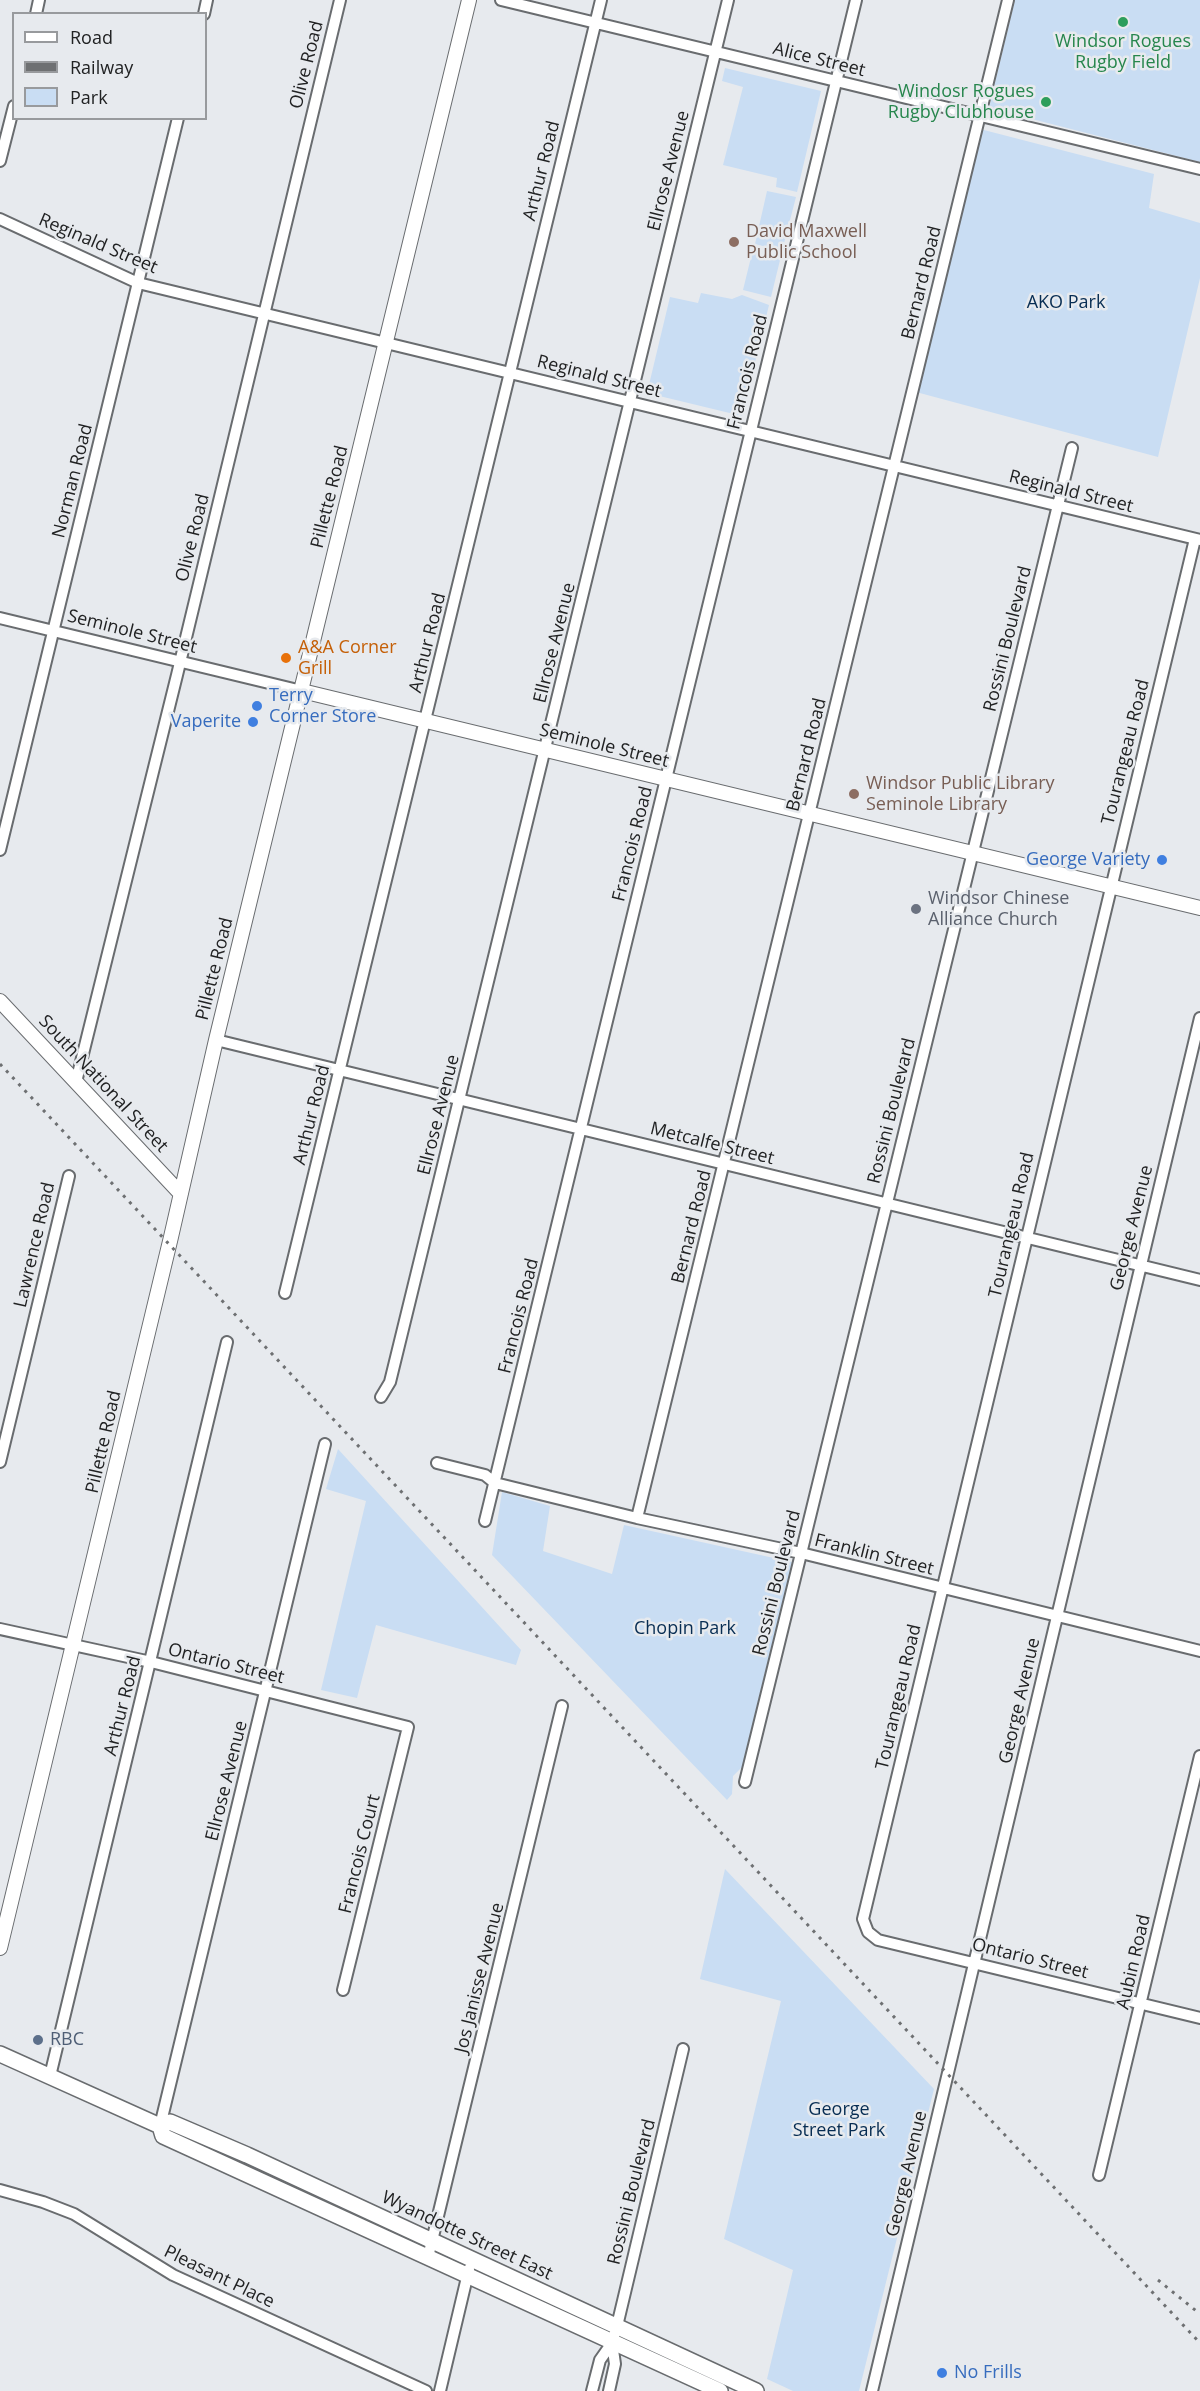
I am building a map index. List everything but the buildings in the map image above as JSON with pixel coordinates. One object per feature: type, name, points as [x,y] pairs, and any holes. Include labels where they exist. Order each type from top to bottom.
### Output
[{"type":"main road","name":"Wyandotte Street East","points":[[0,2054],[160,2126],[171,2122],[753,2390]]},
{"type":"main road","name":"Wyandotte Street East","points":[[160,2126],[163,2136],[720,2391]]},
{"type":"street","name":"Olive Road","points":[[76,1082],[340,0]]},
{"type":"street","name":"Pillette Road","points":[[0,1948],[216,1040],[469,0]]},
{"type":"street","name":"Alice Street","points":[[501,0],[1200,169]]},
{"type":"street","name":"Arthur Road","points":[[285,1293],[601,0]]},
{"type":"street","name":"Ellrose Avenue","points":[[381,1397],[390,1382],[728,0]]},
{"type":"street","name":"Francois Road","points":[[485,1521],[856,0]]},
{"type":"street","name":"Bernard Road","points":[[637,1518],[1008,0]]},
{"type":"street","points":[[0,162],[12,114]]},
{"type":"street","name":"Norman Road","points":[[0,850],[178,120]]},
{"type":"street","name":"Reginald Street","points":[[0,219],[138,283],[1198,539]]},
{"type":"street","name":"Rossini Boulevard","points":[[745,1782],[1072,448]]},
{"type":"street","name":"Tourangeau Road","points":[[863,1919],[1111,885],[1198,539]]},
{"type":"street","name":"Seminole Street","points":[[0,618],[1200,908]]},
{"type":"street","name":"South National Street","points":[[0,1000],[180,1193]]},
{"type":"street","name":"George Avenue","points":[[872,2391],[1200,1018]]},
{"type":"street","name":"Metcalfe Street","points":[[216,1040],[1200,1280]]},
{"type":"street","name":"Lawrence Road","points":[[0,1462],[69,1176]]},
{"type":"street","name":"Arthur Road","points":[[50,2076],[227,1342]]},
{"type":"street","name":"Ellrose Avenue","points":[[160,2126],[325,1444]]},
{"type":"street","name":"Franklin Street","points":[[437,1463],[485,1475],[495,1483],[637,1518],[801,1553],[1200,1651]]},
{"type":"street","name":"Ontario Street","points":[[0,1629],[151,1662],[408,1726]]},
{"type":"street","name":"Jos Janisse Avenue","points":[[428,2257],[562,1706]]},
{"type":"street","name":"Francois Court","points":[[343,1990],[408,1726]]},
{"type":"street","name":"Aubin Road","points":[[1099,2175],[1200,1756]]},
{"type":"street","name":"Ontario Street","points":[[863,1919],[868,1932],[878,1940],[1200,2018]]},
{"type":"street","name":"Rossini Boulevard","points":[[592,2391],[600,2360],[612,2343],[617,2326],[683,2049]]},
{"type":"street","name":"Pleasant Place","points":[[0,2190],[75,2214],[173,2275],[426,2391]]},
{"type":"street","points":[[440,2391],[471,2260]]},
{"type":"street","name":"Rossini Boulevard","points":[[609,2391],[615,2364],[612,2343]]},
{"type":"green space","points":[[1015,0],[1200,0],[1200,162],[989,108]]},
{"type":"green space","points":[[725,68],[821,91],[797,192],[776,187],[777,178],[723,165],[743,87],[722,81]]},
{"type":"green space","name":"AKO Park","points":[[980,129],[1154,174],[1149,208],[1200,223],[1200,278],[1158,457],[916,392]]},
{"type":"green space","points":[[767,191],[796,197],[782,251],[755,244]]},
{"type":"green space","points":[[753,249],[781,256],[771,297],[743,290]]},
{"type":"green space","points":[[701,293],[732,299],[742,295],[769,305],[742,416],[647,393],[670,297],[698,303]]},
{"type":"green space","points":[[338,1449],[521,1650],[516,1665],[376,1625],[357,1698],[321,1690],[366,1501],[326,1489]]},
{"type":"green space","name":"Chopin Park","points":[[502,1492],[550,1506],[543,1551],[612,1574],[624,1525],[792,1562],[742,1767],[733,1776],[732,1794],[727,1800],[492,1555]]},
{"type":"green space","name":"George Street Park","points":[[725,1869],[934,2089],[859,2391],[793,2391],[767,2379],[793,2270],[724,2239],[781,2001],[700,1979]]},
{"type":"railway","points":[[0,1064],[1200,2343]]},
{"type":"railway","points":[[1158,2280],[1200,2314]]},
{"type":"place","name":"Windsor Rogues Rugby Field","points":[[1123,22]]},
{"type":"place","name":"Windosr Rogues Rugby Clubhouse","points":[[1046,102]]},
{"type":"place","name":"David Maxwell Public School","points":[[734,242]]},
{"type":"place","name":"A&A Corner Grill","points":[[286,658]]},
{"type":"place","name":"Terry Corner Store","points":[[257,706]]},
{"type":"place","name":"Vaperite","points":[[253,722]]},
{"type":"place","name":"Windsor Public Library Seminole Library","points":[[854,794]]},
{"type":"place","name":"George Variety","points":[[1162,860]]},
{"type":"place","name":"Windsor Chinese Alliance Church","points":[[916,909]]},
{"type":"place","name":"RBC","points":[[38,2040]]},
{"type":"place","name":"No Frills","points":[[942,2373]]}]
